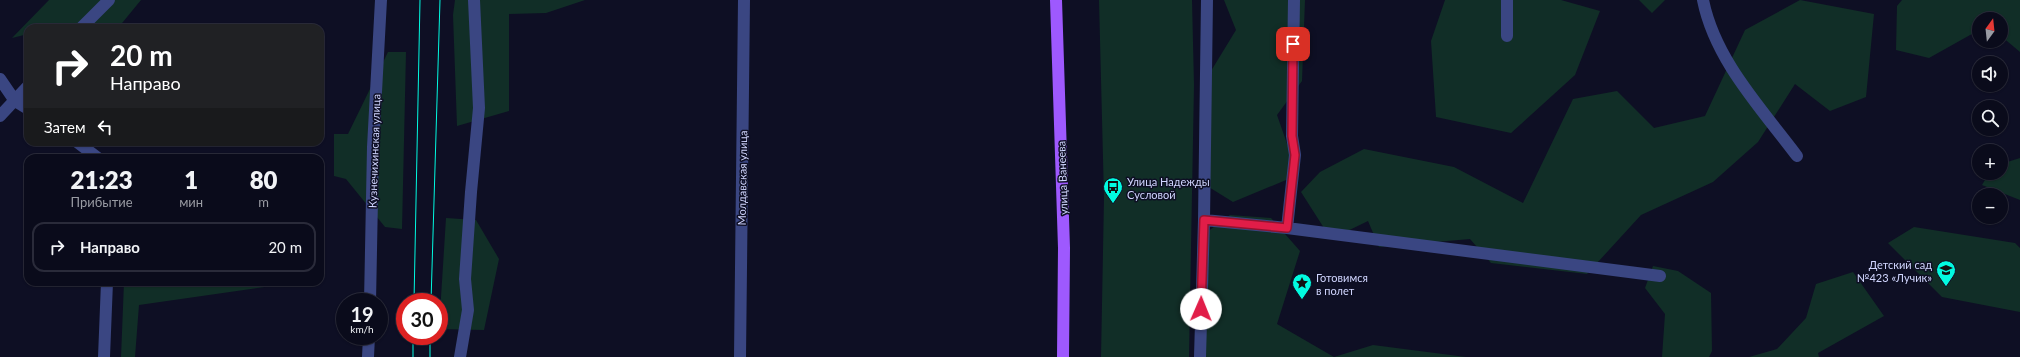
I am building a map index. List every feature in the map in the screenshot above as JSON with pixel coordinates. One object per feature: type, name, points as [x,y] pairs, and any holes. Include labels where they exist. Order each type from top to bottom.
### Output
[{"type":"main road","name":"улица Ванеева","points":[[1056,0],[1064,248],[1063,357]]},
{"type":"street","points":[[85,24],[109,0]]},
{"type":"street","name":"Кузнечихинская улица","points":[[370,293],[373,147],[381,0]]},
{"type":"street","points":[[460,357],[468,310],[465,279],[470,192],[479,108],[474,0]]},
{"type":"street","name":"Молдавская улица","points":[[740,357],[744,0]]},
{"type":"street","points":[[1200,357],[1204,220],[1207,0]]},
{"type":"street","points":[[1287,228],[1295,155],[1292,136],[1294,0]]},
{"type":"street","points":[[1507,0],[1507,36]]},
{"type":"street","points":[[1703,0],[1707,19],[1730,68],[1797,156]]},
{"type":"street","points":[[0,79],[15,101],[24,107]]},
{"type":"street","points":[[0,116],[24,91]]},
{"type":"street","points":[[82,146],[93,154]]},
{"type":"street","points":[[1204,220],[1287,228],[1660,276]]},
{"type":"street","points":[[104,357],[107,286]]},
{"type":"street","points":[[368,357],[369,345]]},
{"type":"green space","points":[[49,0],[141,0],[121,24],[26,24]]},
{"type":"green space","points":[[455,0],[585,0],[546,13],[509,14],[509,111],[457,126],[453,15]]},
{"type":"green space","points":[[1099,0],[1192,0],[1194,85],[1189,357],[1101,357],[1104,198]]},
{"type":"green space","points":[[1224,0],[1305,0],[1302,81],[1277,115],[1298,175],[1233,202],[1199,181],[1200,89],[1236,30]]},
{"type":"green space","points":[[1445,0],[1561,0],[1600,11],[1575,75],[1511,133],[1436,117],[1431,41]]},
{"type":"green space","points":[[1639,0],[1665,0],[1652,13]]},
{"type":"green space","points":[[1800,0],[1874,14],[1866,97],[1830,111],[1795,84],[1758,142],[1713,182],[1641,215],[1587,274],[1491,263],[1470,239],[1379,247],[1368,221],[1331,239],[1301,192],[1320,172],[1364,149],[1454,167],[1523,203],[1573,99],[1617,91],[1654,128],[1705,116],[1745,30]]},
{"type":"green space","points":[[1902,0],[2020,0],[2020,52],[2008,42],[2008,12],[1972,12],[1972,34],[1929,58],[1896,50],[1897,6]]},
{"type":"green space","points":[[24,26],[24,35],[12,38]]},
{"type":"green space","points":[[388,52],[406,52],[402,229],[385,227],[346,179],[334,176],[334,134],[348,134]]},
{"type":"green space","points":[[2020,158],[2020,200],[2008,195],[2008,188],[1990,188],[1982,185],[1985,180],[2008,180],[2008,162]]},
{"type":"green space","points":[[1230,215],[1271,218],[1300,251],[1277,324],[1334,357],[1197,357],[1207,232]]},
{"type":"green space","points":[[446,218],[476,220],[499,259],[484,330],[448,329],[448,293],[441,293]]},
{"type":"green space","points":[[1914,227],[2015,243],[2020,248],[2020,312],[1942,297],[1888,243]]},
{"type":"green space","points":[[1653,266],[1678,271],[1711,293],[1712,351],[1709,357],[1662,357],[1665,314],[1645,288]]},
{"type":"green space","points":[[1853,272],[1884,316],[1818,353],[1819,357],[1749,357],[1777,349],[1806,318],[1816,284]]},
{"type":"green space","points":[[124,286],[271,286],[139,305],[135,357],[121,357]]},
{"type":"green space","points":[[1373,345],[1466,357],[1334,357]]},
{"type":"tram line","points":[[414,293],[420,0]]},
{"type":"tram line","points":[[431,293],[440,0]]},
{"type":"tram line","points":[[413,345],[413,357]]},
{"type":"tram line","points":[[430,345],[430,357]]},
{"type":"place","name":"Улица Надежды Сусловой","points":[[1113,204]]},
{"type":"place","name":"Детский сад №423 «Лучик»","points":[[1946,287]]},
{"type":"place","name":"Готовимся в полет","points":[[1302,300]]},
{"type":"route","points":[[1201,309],[1204,220],[1287,228],[1295,155],[1292,136],[1293,44]]}]
